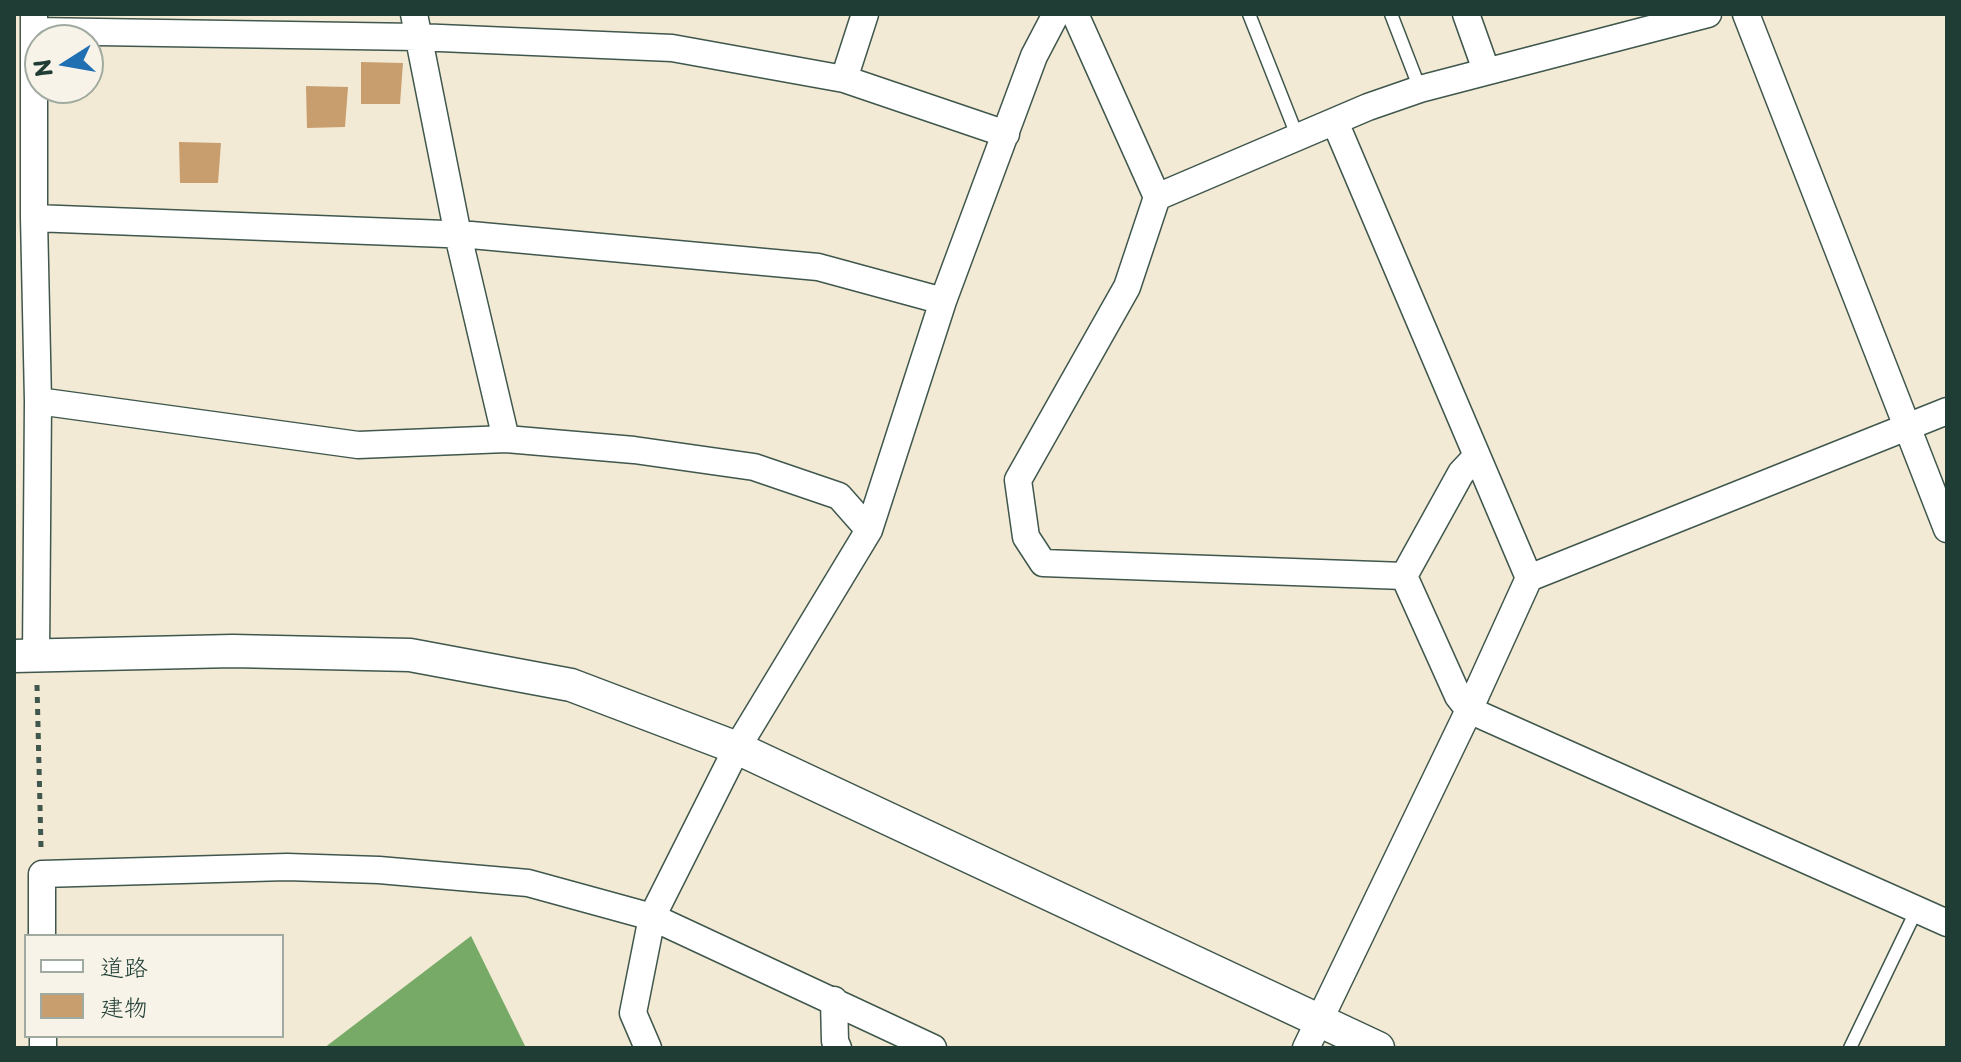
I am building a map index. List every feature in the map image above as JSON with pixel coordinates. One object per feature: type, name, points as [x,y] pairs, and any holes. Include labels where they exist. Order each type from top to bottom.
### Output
[{"type":"street","points":[[844,79],[865,14]]},
{"type":"street","points":[[648,1048],[633,1013],[652,917],[737,748],[869,530],[943,301],[1034,56],[1056,14]]},
{"type":"street","points":[[1075,14],[1157,197],[1127,287],[1018,480],[1026,537],[1043,563],[1404,576]]},
{"type":"street","points":[[1466,14],[1486,70]]},
{"type":"street","points":[[1157,197],[1420,89],[1708,14]]},
{"type":"street","points":[[1746,14],[1947,529]]},
{"type":"street","points":[[1006,134],[844,79],[672,48],[415,26],[34,23],[38,401],[25,656],[233,651],[410,655],[571,685],[737,748],[1312,1034],[1378,1048]]},
{"type":"street","points":[[415,26],[458,235],[506,439]]},
{"type":"street","points":[[1335,122],[1529,578]]},
{"type":"street","points":[[34,218],[458,235],[818,267],[943,301]]},
{"type":"street","points":[[38,401],[358,445],[506,439],[634,450],[754,467],[839,496],[869,530]]},
{"type":"street","points":[[1312,1034],[1469,710],[1529,578],[1947,411]]},
{"type":"street","points":[[1404,576],[1461,473],[1477,456]]},
{"type":"street","points":[[1404,576],[1458,696],[1469,710],[1947,923]]},
{"type":"street","points":[[42,934],[42,874],[287,867],[379,870],[528,883],[652,917],[933,1048]]},
{"type":"street","points":[[834,1000],[835,1041],[838,1048]]},
{"type":"lane","points":[[1249,14],[1298,138]]},
{"type":"lane","points":[[1391,14],[1420,89]]},
{"type":"lane","points":[[1850,1048],[1917,909]]},
{"type":"path","points":[[25,656],[42,874]]},
{"type":"green space","points":[[471,936],[526,1048],[324,1048]]},
{"type":"building","points":[[361,62],[403,63],[400,104],[361,104]]},
{"type":"building","points":[[306,86],[348,87],[345,127],[307,128]]},
{"type":"building","points":[[179,142],[221,143],[218,183],[180,183]]}]
